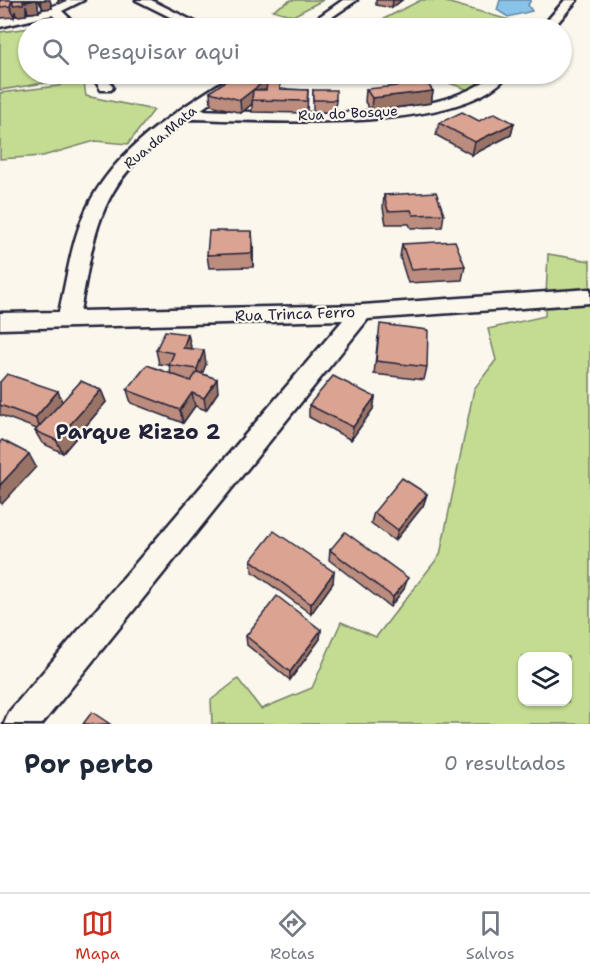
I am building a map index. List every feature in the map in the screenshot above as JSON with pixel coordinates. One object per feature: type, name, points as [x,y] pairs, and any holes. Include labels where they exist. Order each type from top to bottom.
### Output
[{"type":"street","points":[[30,18],[78,0]]},
{"type":"street","points":[[142,0],[180,18]]},
{"type":"street","points":[[324,18],[351,0]]},
{"type":"street","points":[[556,18],[571,0]]},
{"type":"street","points":[[54,10],[63,18]]},
{"type":"street","points":[[0,22],[18,20]]},
{"type":"street","name":"Rua da Mata","points":[[68,320],[94,211],[114,177],[141,149],[185,114],[229,84]]},
{"type":"street","name":"Rua do Bosque","points":[[185,114],[352,115],[390,113],[451,102],[484,90],[491,84]]},
{"type":"street","name":"Rua Trinca Ferro","points":[[0,321],[362,312],[590,296]]},
{"type":"street","points":[[21,724],[362,312]]},
{"type":"street","points":[[0,341],[23,321]]},
{"type":"green space","points":[[291,0],[323,0],[293,16],[273,10]]},
{"type":"green space","points":[[421,0],[439,0],[502,18],[386,18]]},
{"type":"green space","points":[[18,29],[18,84],[38,84],[0,90],[0,32]]},
{"type":"green space","points":[[84,84],[86,96],[154,110],[128,144],[95,141],[43,156],[0,159],[0,93]]},
{"type":"green space","points":[[452,84],[476,84],[469,90]]},
{"type":"green space","points":[[548,254],[590,261],[590,724],[212,724],[211,700],[238,679],[261,709],[312,688],[341,622],[376,637],[440,555],[474,389],[496,360],[488,329],[545,316]]},
{"type":"water","points":[[500,0],[531,0],[528,5],[532,11],[508,17],[497,10]]},
{"type":"building","points":[[0,0],[12,0],[10,6],[0,7]]},
{"type":"building","points":[[13,0],[23,0],[23,4],[13,5]]},
{"type":"building","points":[[222,84],[261,84],[240,100],[210,92]]},
{"type":"building","points":[[267,84],[280,84],[280,89],[308,90],[307,101],[252,100],[253,90],[266,90]]},
{"type":"building","points":[[428,84],[433,91],[372,98],[366,89]]},
{"type":"building","points":[[313,90],[336,90],[336,100],[313,100]]},
{"type":"building","points":[[462,112],[479,121],[495,113],[514,123],[475,142],[439,123]]},
{"type":"building","points":[[436,192],[444,214],[413,215],[411,210],[388,211],[384,195]]},
{"type":"building","points":[[209,231],[252,231],[252,253],[207,255]]},
{"type":"building","points":[[455,241],[465,266],[411,270],[402,244]]},
{"type":"building","points":[[380,324],[428,330],[427,367],[376,361]]},
{"type":"building","points":[[165,331],[188,334],[183,348],[204,350],[197,369],[169,365],[174,353],[156,350]]},
{"type":"building","points":[[147,365],[191,381],[197,372],[217,379],[204,398],[192,393],[180,410],[127,390]]},
{"type":"building","points":[[7,374],[58,391],[35,418],[0,405],[0,382]]},
{"type":"building","points":[[333,376],[375,397],[353,427],[309,405]]},
{"type":"building","points":[[81,381],[101,390],[56,440],[35,431]]},
{"type":"building","points":[[2,440],[29,454],[0,485],[0,442]]},
{"type":"building","points":[[402,478],[427,494],[398,530],[374,512]]},
{"type":"building","points":[[274,531],[334,572],[311,604],[251,560]]},
{"type":"building","points":[[345,532],[408,578],[393,597],[330,550]]},
{"type":"building","points":[[277,596],[321,630],[290,672],[246,636]]},
{"type":"building","points":[[92,712],[110,724],[83,724]]},
{"type":"district","name":"Parque Rizzo 2","points":[[138,432]]}]
